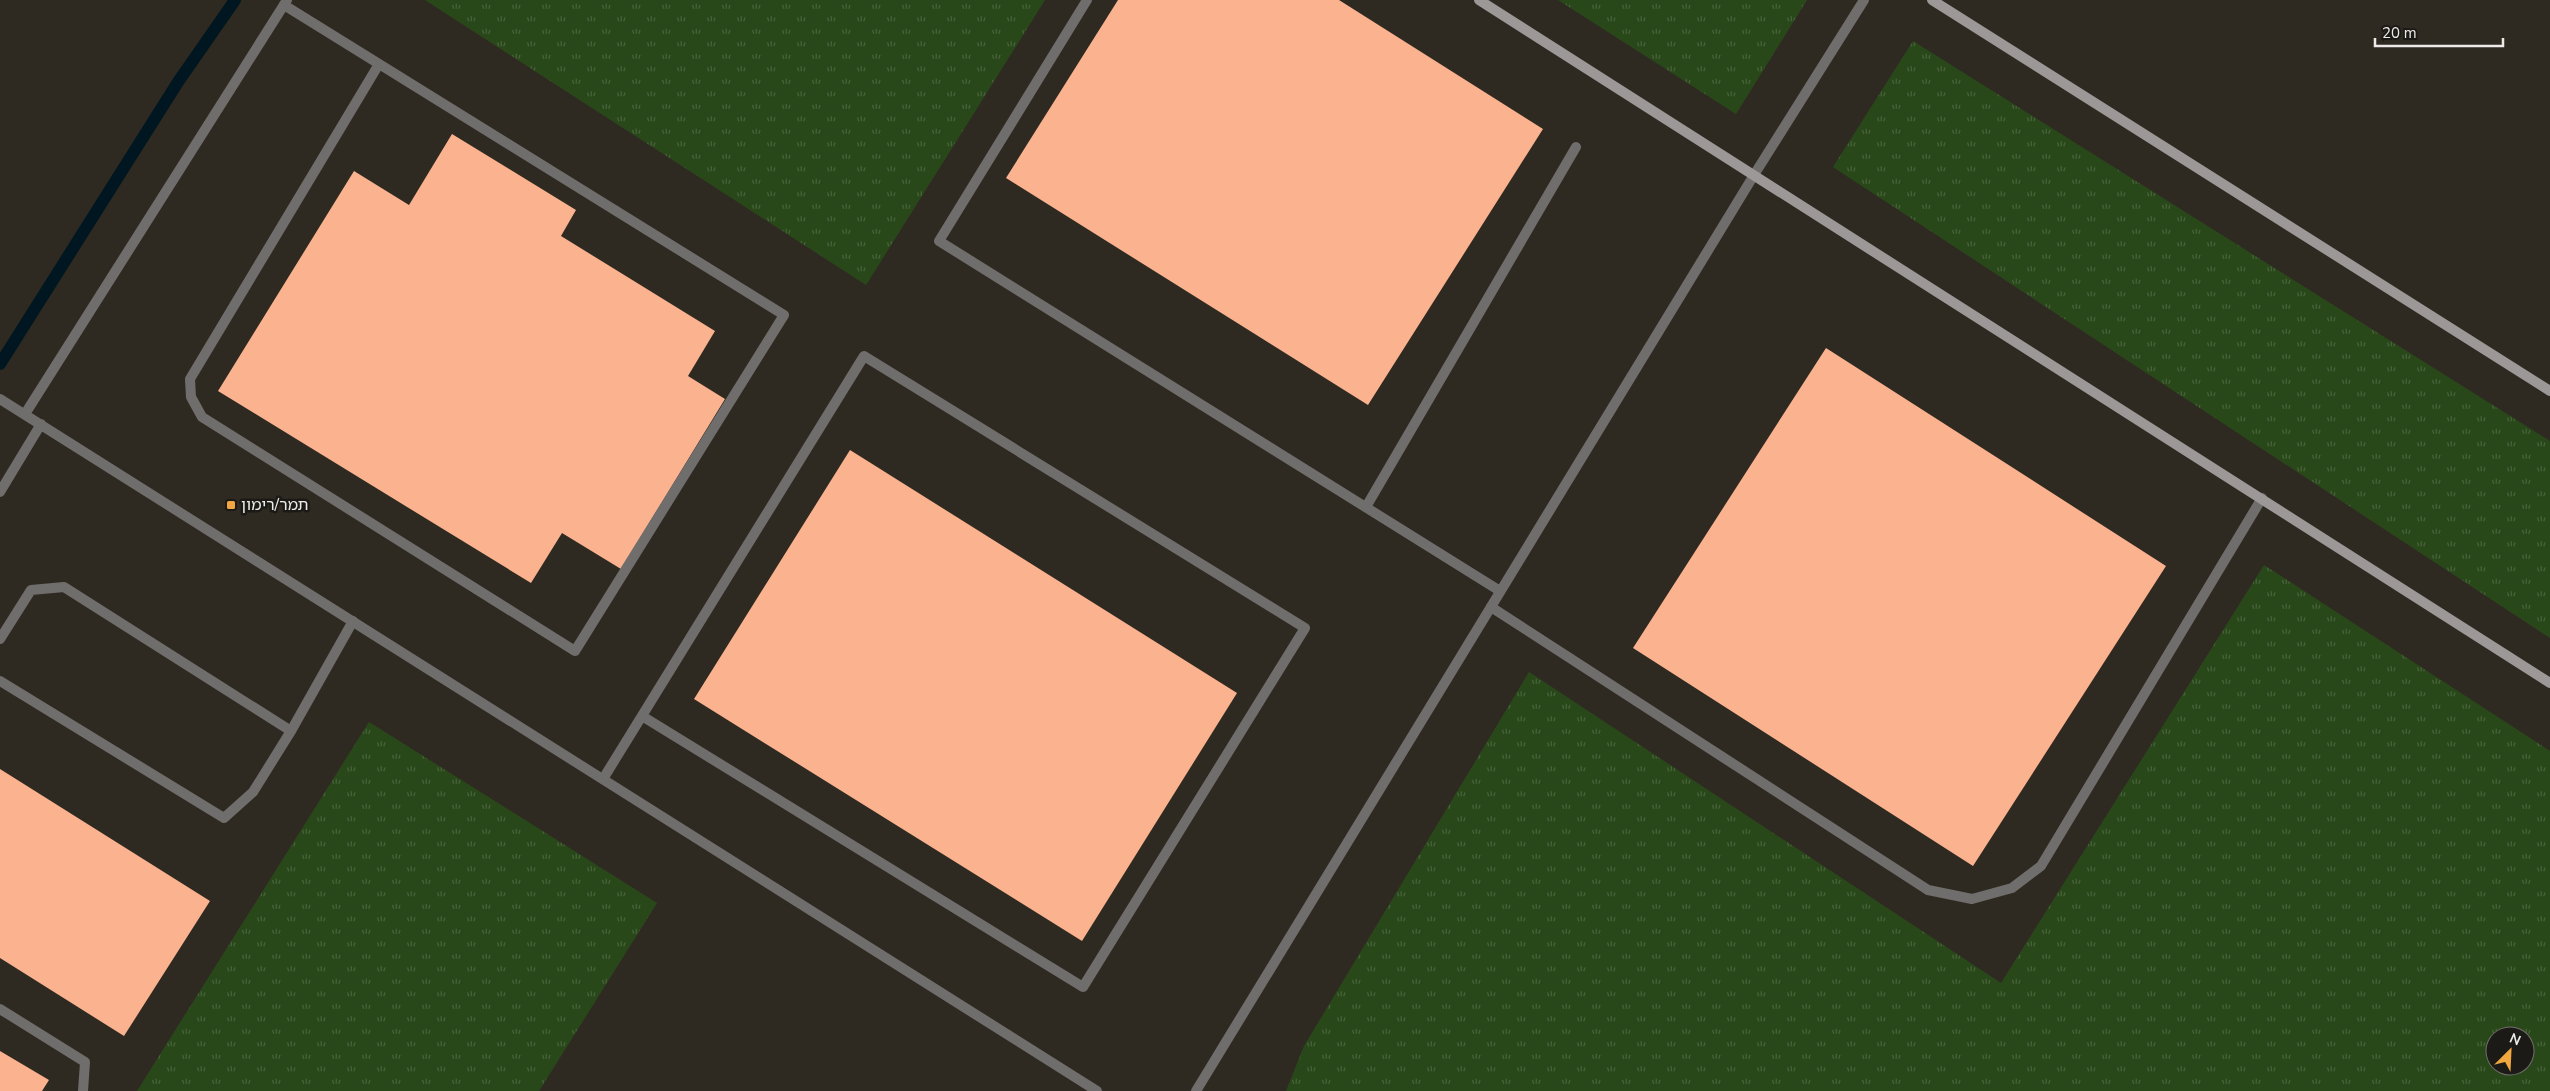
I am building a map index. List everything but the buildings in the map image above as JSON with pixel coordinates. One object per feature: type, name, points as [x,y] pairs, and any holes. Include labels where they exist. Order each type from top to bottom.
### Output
[{"type":"street","points":[[1087,0],[939,241],[1500,591]]},
{"type":"street","points":[[1479,0],[2550,683]]},
{"type":"street","points":[[1196,1091],[1754,175],[1864,0]]},
{"type":"street","points":[[1932,0],[2550,391]]},
{"type":"street","points":[[25,414],[285,3],[379,64],[784,315],[575,651],[202,417],[191,397],[190,379],[379,64]]},
{"type":"street","points":[[1366,508],[1576,147]]},
{"type":"street","points":[[603,779],[864,356],[1305,628],[1083,987],[642,716]]},
{"type":"street","points":[[0,399],[1097,1091]]},
{"type":"street","points":[[0,492],[41,424]]},
{"type":"street","points":[[1491,607],[1928,890],[1972,899],[2012,888],[2041,866],[2262,498]]},
{"type":"street","points":[[0,639],[31,590],[64,587],[291,730]]},
{"type":"street","points":[[0,681],[224,818],[253,792],[291,730],[353,621]]},
{"type":"street","points":[[0,1009],[85,1062],[83,1091]]},
{"type":"shaded area","points":[[0,0],[2550,0],[2550,1091],[0,1091]]},
{"type":"green space","points":[[425,0],[1045,0],[866,285]]},
{"type":"green space","points":[[1558,0],[1807,0],[1736,114]]},
{"type":"green space","points":[[1913,41],[2550,441],[2550,638],[1833,167]]},
{"type":"green space","points":[[2264,565],[2550,751],[2550,1091],[1286,1091],[1304,1046],[1529,672],[2001,983]]},
{"type":"green space","points":[[369,722],[657,903],[539,1091],[137,1091]]},
{"type":"waterway","points":[[0,364],[178,82],[235,0]]},
{"type":"place","name":"תמר/רימון","points":[[231,505]]}]
